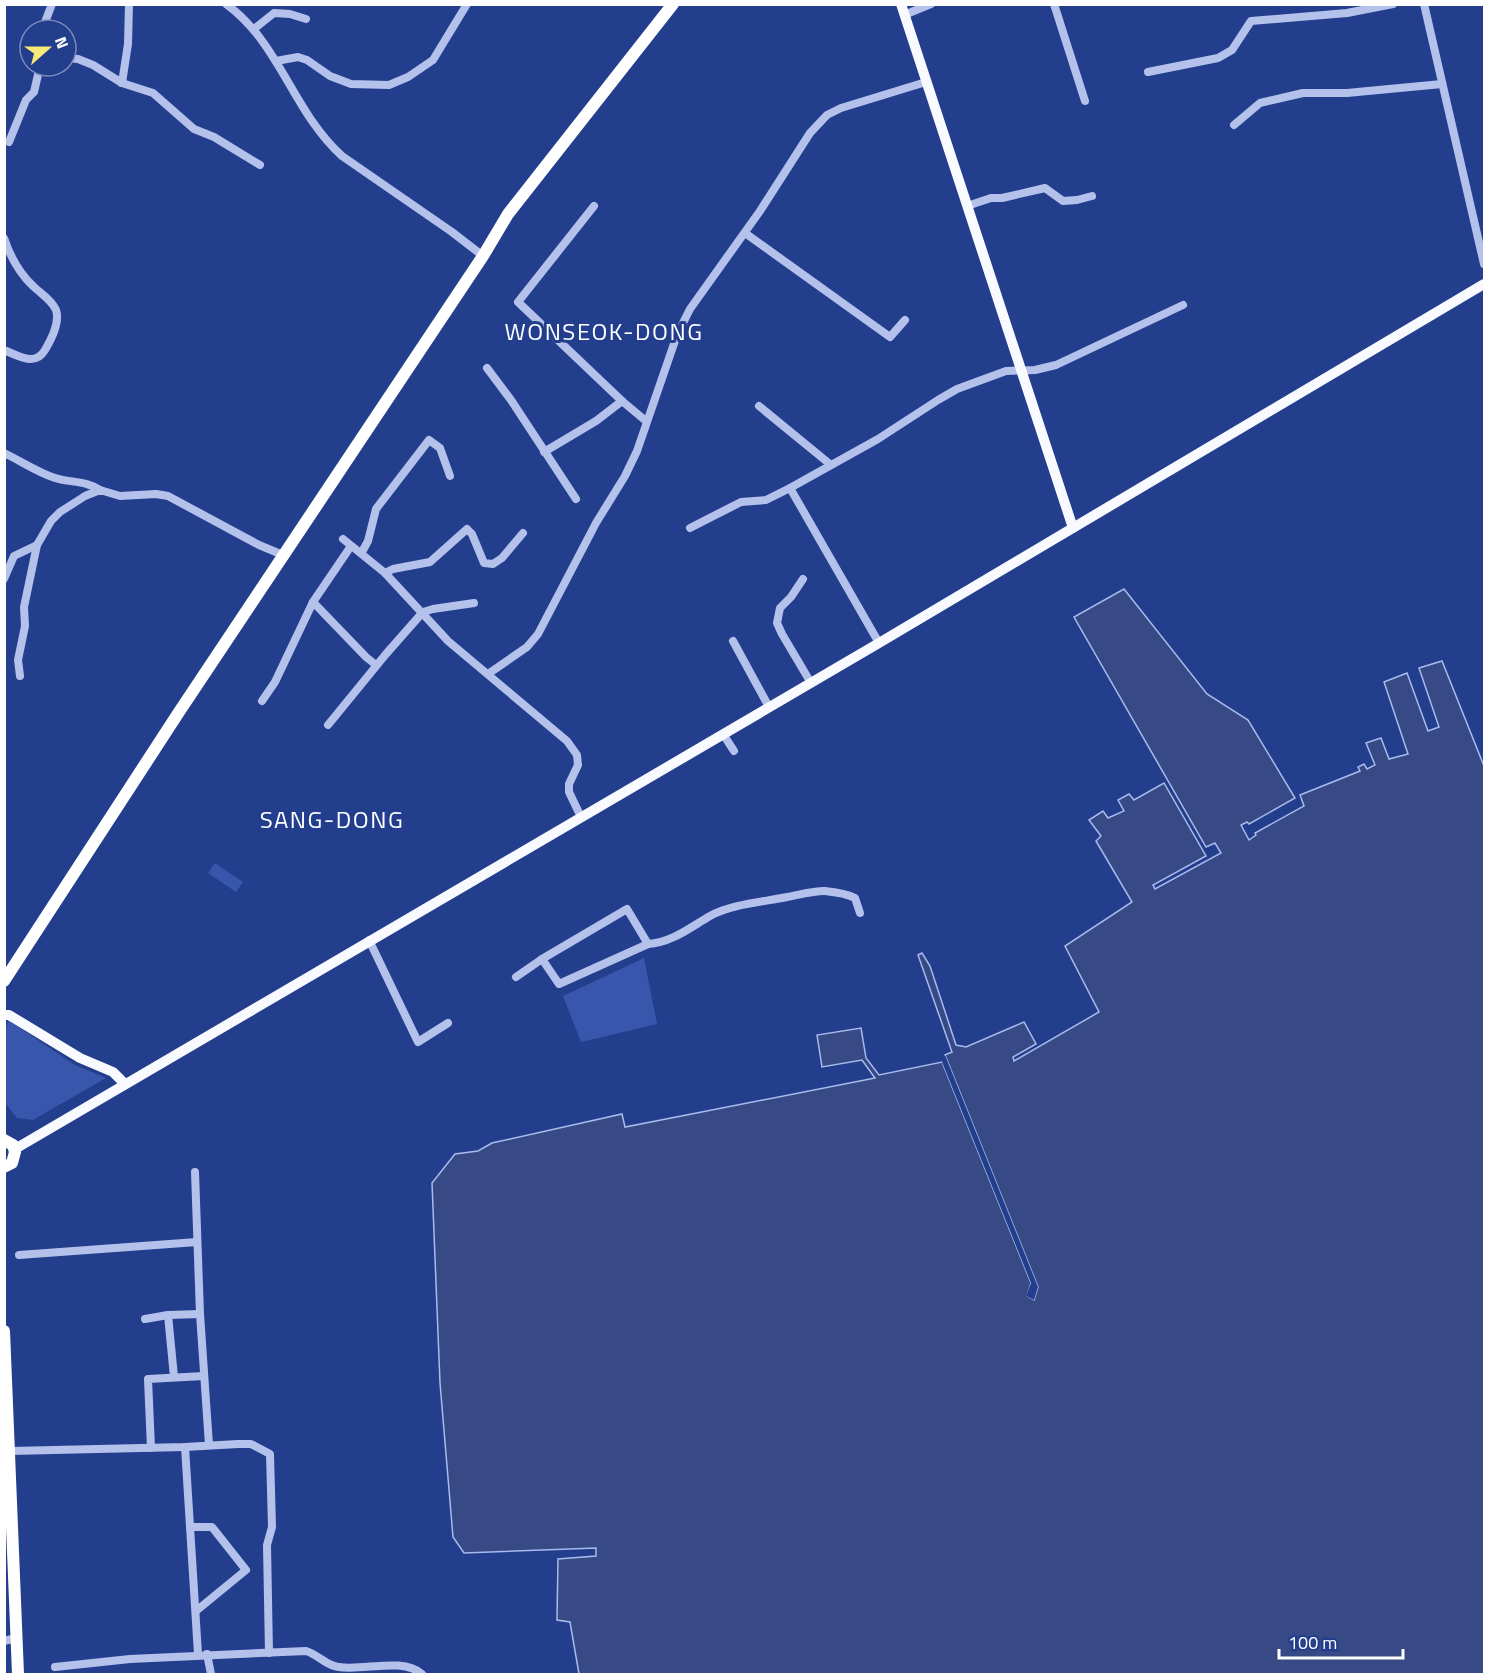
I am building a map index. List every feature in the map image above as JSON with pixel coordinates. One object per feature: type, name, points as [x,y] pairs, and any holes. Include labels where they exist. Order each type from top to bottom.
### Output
[{"type":"highway","points":[[4,981],[283,555],[483,256],[508,214],[673,4]]},
{"type":"highway","points":[[4,1140],[10,1142],[15,1149],[14,1160],[4,1167]]},
{"type":"highway","points":[[4,1331],[10,1640],[18,1674]]},
{"type":"main road","points":[[902,10],[1074,528]]},
{"type":"main road","points":[[15,1149],[124,1083],[879,643],[1485,284]]},
{"type":"main road","points":[[4,1015],[9,1015],[80,1058],[113,1072],[124,1083]]},
{"type":"street","points":[[122,83],[128,44],[129,4]]},
{"type":"street","points":[[226,4],[254,29],[329,145],[483,256]]},
{"type":"street","points":[[276,61],[298,57],[307,60],[330,76],[351,84],[389,84],[408,77],[433,60],[467,4]]},
{"type":"street","points":[[902,10],[932,4]]},
{"type":"street","points":[[1054,4],[1085,101]]},
{"type":"street","points":[[1148,72],[1218,58],[1232,50],[1251,21],[1347,13],[1393,4]]},
{"type":"street","points":[[1425,4],[1485,264]]},
{"type":"street","points":[[254,29],[274,14],[290,14],[306,19]]},
{"type":"street","points":[[78,59],[93,64],[122,83],[153,93],[194,129],[214,137],[260,165]]},
{"type":"street","points":[[9,142],[26,100],[34,92],[37,78]]},
{"type":"street","points":[[488,674],[527,647],[538,634],[596,523],[625,476],[637,451],[677,335],[690,309],[745,232],[810,133],[827,115],[861,101],[926,82]]},
{"type":"street","points":[[1234,125],[1260,103],[1302,93],[1347,93],[1442,84]]},
{"type":"street","points":[[967,206],[991,198],[1002,198],[1045,188],[1062,201],[1092,196]]},
{"type":"street","points":[[594,206],[526,295],[518,302],[646,421]]},
{"type":"street","points":[[745,232],[890,337],[905,320]]},
{"type":"street","points":[[4,238],[19,269],[32,286],[53,304],[57,314],[55,329],[49,344],[38,358],[25,359],[4,350]]},
{"type":"street","points":[[690,528],[741,502],[766,500],[790,488],[878,439],[957,389],[1006,371],[1035,370],[1056,365],[1183,305]]},
{"type":"street","points":[[487,368],[511,400],[576,500]]},
{"type":"street","points":[[544,452],[596,421],[622,401]]},
{"type":"street","points":[[759,406],[831,465]]},
{"type":"street","points":[[362,552],[368,541],[376,509],[429,440],[440,448],[450,476]]},
{"type":"street","points":[[4,453],[40,472],[57,478],[82,482],[120,496],[156,494],[168,496],[259,545],[283,555]]},
{"type":"street","points":[[790,488],[879,643]]},
{"type":"street","points":[[20,676],[18,660],[25,626],[24,607],[37,545],[51,521],[60,512],[85,496],[100,490]]},
{"type":"street","points":[[385,573],[393,569],[430,562],[467,529],[472,534],[484,562],[493,564],[502,558],[523,533]]},
{"type":"street","points":[[343,539],[362,552],[385,573],[448,641],[567,741],[577,755],[578,765],[569,784],[569,792],[581,817]]},
{"type":"street","points":[[4,579],[14,556],[37,545]]},
{"type":"street","points":[[262,701],[275,682],[313,602],[351,546]]},
{"type":"street","points":[[803,579],[780,608],[777,623],[811,683]]},
{"type":"street","points":[[313,602],[376,665]]},
{"type":"street","points":[[328,725],[376,665],[423,612],[474,603]]},
{"type":"street","points":[[733,641],[769,707]]},
{"type":"street","points":[[723,734],[734,751]]},
{"type":"street","points":[[542,959],[559,984],[648,944],[658,944],[711,916],[732,909],[822,891],[847,894],[855,898],[860,913]]},
{"type":"street","points":[[516,977],[627,909],[648,944]]},
{"type":"street","points":[[369,940],[418,1042],[448,1023]]},
{"type":"street","points":[[195,1172],[208,1445]]},
{"type":"street","points":[[19,1255],[197,1242]]},
{"type":"street","points":[[145,1319],[168,1315],[200,1314]]},
{"type":"street","points":[[168,1315],[174,1377]]},
{"type":"street","points":[[151,1448],[148,1379],[204,1376]]},
{"type":"street","points":[[7,1451],[251,1444],[270,1454],[272,1527],[267,1545],[269,1653]]},
{"type":"street","points":[[185,1447],[196,1611],[202,1654],[211,1674]]},
{"type":"street","points":[[190,1527],[212,1527],[246,1570],[196,1611]]},
{"type":"street","points":[[55,1667],[202,1654],[306,1651],[316,1655],[322,1662],[339,1668],[405,1666],[422,1674]]},
{"type":"shaded area","points":[[1124,589],[1207,694],[1248,720],[1295,798],[1249,824],[1247,822],[1241,825],[1249,840],[1256,835],[1255,833],[1304,806],[1300,795],[1360,771],[1358,767],[1364,764],[1367,769],[1375,765],[1366,743],[1381,738],[1389,759],[1408,754],[1384,682],[1407,673],[1428,731],[1439,727],[1419,668],[1442,661],[1484,766],[1484,1674],[579,1674],[570,1622],[557,1620],[558,1559],[596,1556],[596,1548],[464,1553],[453,1537],[440,1383],[432,1183],[455,1154],[478,1151],[492,1143],[622,1114],[625,1127],[875,1078],[862,1060],[822,1067],[817,1035],[861,1028],[866,1058],[879,1075],[942,1062],[1031,1283],[1027,1296],[1034,1300],[1038,1287],[945,1055],[952,1052],[918,955],[922,953],[930,966],[956,1045],[966,1047],[1024,1022],[1036,1044],[1013,1057],[1014,1061],[1099,1012],[1065,946],[1132,902],[1096,841],[1101,836],[1089,820],[1103,811],[1108,818],[1124,811],[1118,800],[1129,794],[1134,800],[1164,783],[1206,856],[1153,885],[1155,889],[1221,853],[1215,843],[1206,847],[1074,617]]},
{"type":"shaded area","points":[[215,863],[243,882],[236,892],[208,873]]},
{"type":"shaded area","points":[[644,958],[657,1024],[581,1042],[563,996]]},
{"type":"shaded area","points":[[8,1020],[75,1065],[106,1078],[33,1120],[17,1118],[5,1103],[4,1040]]},
{"type":"pier","points":[[945,1055],[1038,1287],[1034,1300],[1026,1296],[1031,1283],[942,1062]]},
{"type":"district","name":"WONSEOK-DONG","points":[[604,331]]},
{"type":"district","name":"SANG-DONG","points":[[332,819]]}]
